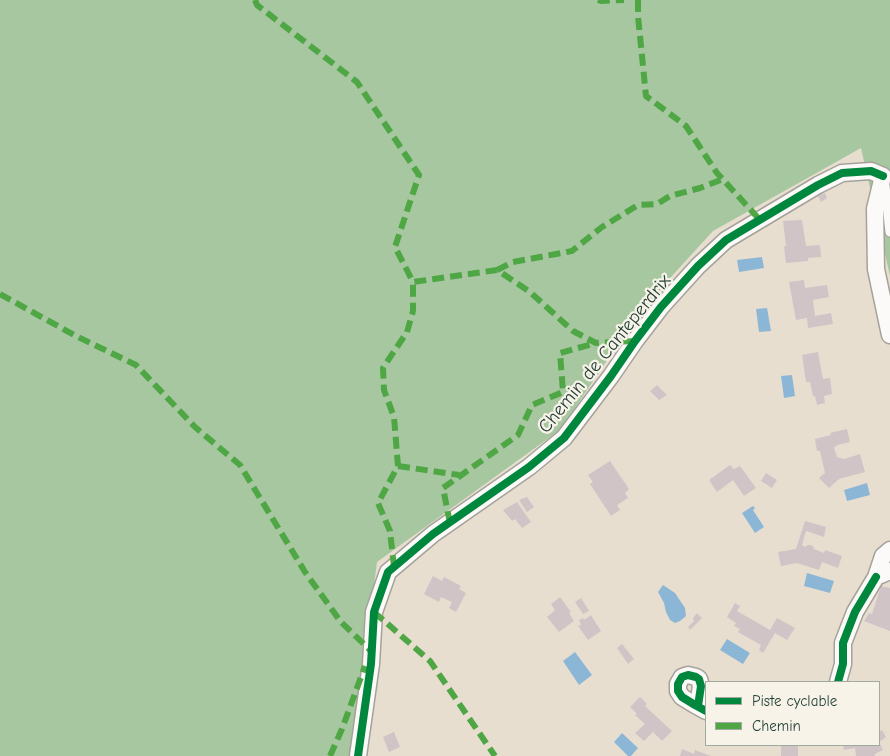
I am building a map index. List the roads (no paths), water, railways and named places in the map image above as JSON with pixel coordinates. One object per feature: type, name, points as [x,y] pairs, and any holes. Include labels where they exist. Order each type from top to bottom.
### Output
[{"type":"street","name":"Chemin de Canteperdrix","points":[[358,756],[370,664],[374,612],[388,572],[433,534],[522,472],[564,438],[661,307],[698,266],[726,240],[818,184],[842,173],[871,171],[887,174]]},
{"type":"street","points":[[887,174],[875,210],[876,269],[890,335]]},
{"type":"street","points":[[838,681],[843,664],[843,643],[855,612],[883,574],[883,556],[890,550]]},
{"type":"lane","points":[[887,174],[890,232]]},
{"type":"water","points":[[762,257],[764,268],[739,272],[737,260]]},
{"type":"water","points":[[767,308],[771,331],[759,332],[756,309]]},
{"type":"water","points":[[792,375],[795,396],[784,398],[781,376]]},
{"type":"water","points":[[867,483],[870,495],[847,501],[844,490]]},
{"type":"water","points":[[753,506],[755,508],[753,510],[764,527],[755,533],[742,513]]},
{"type":"water","points":[[807,573],[834,581],[830,593],[804,586]]},
{"type":"water","points":[[663,585],[675,593],[685,608],[686,616],[675,623],[670,620],[658,592]]},
{"type":"water","points":[[727,639],[750,653],[743,664],[720,650]]},
{"type":"water","points":[[575,652],[592,675],[579,685],[563,661]]},
{"type":"water","points":[[622,733],[638,748],[631,756],[628,756],[614,742]]}]
